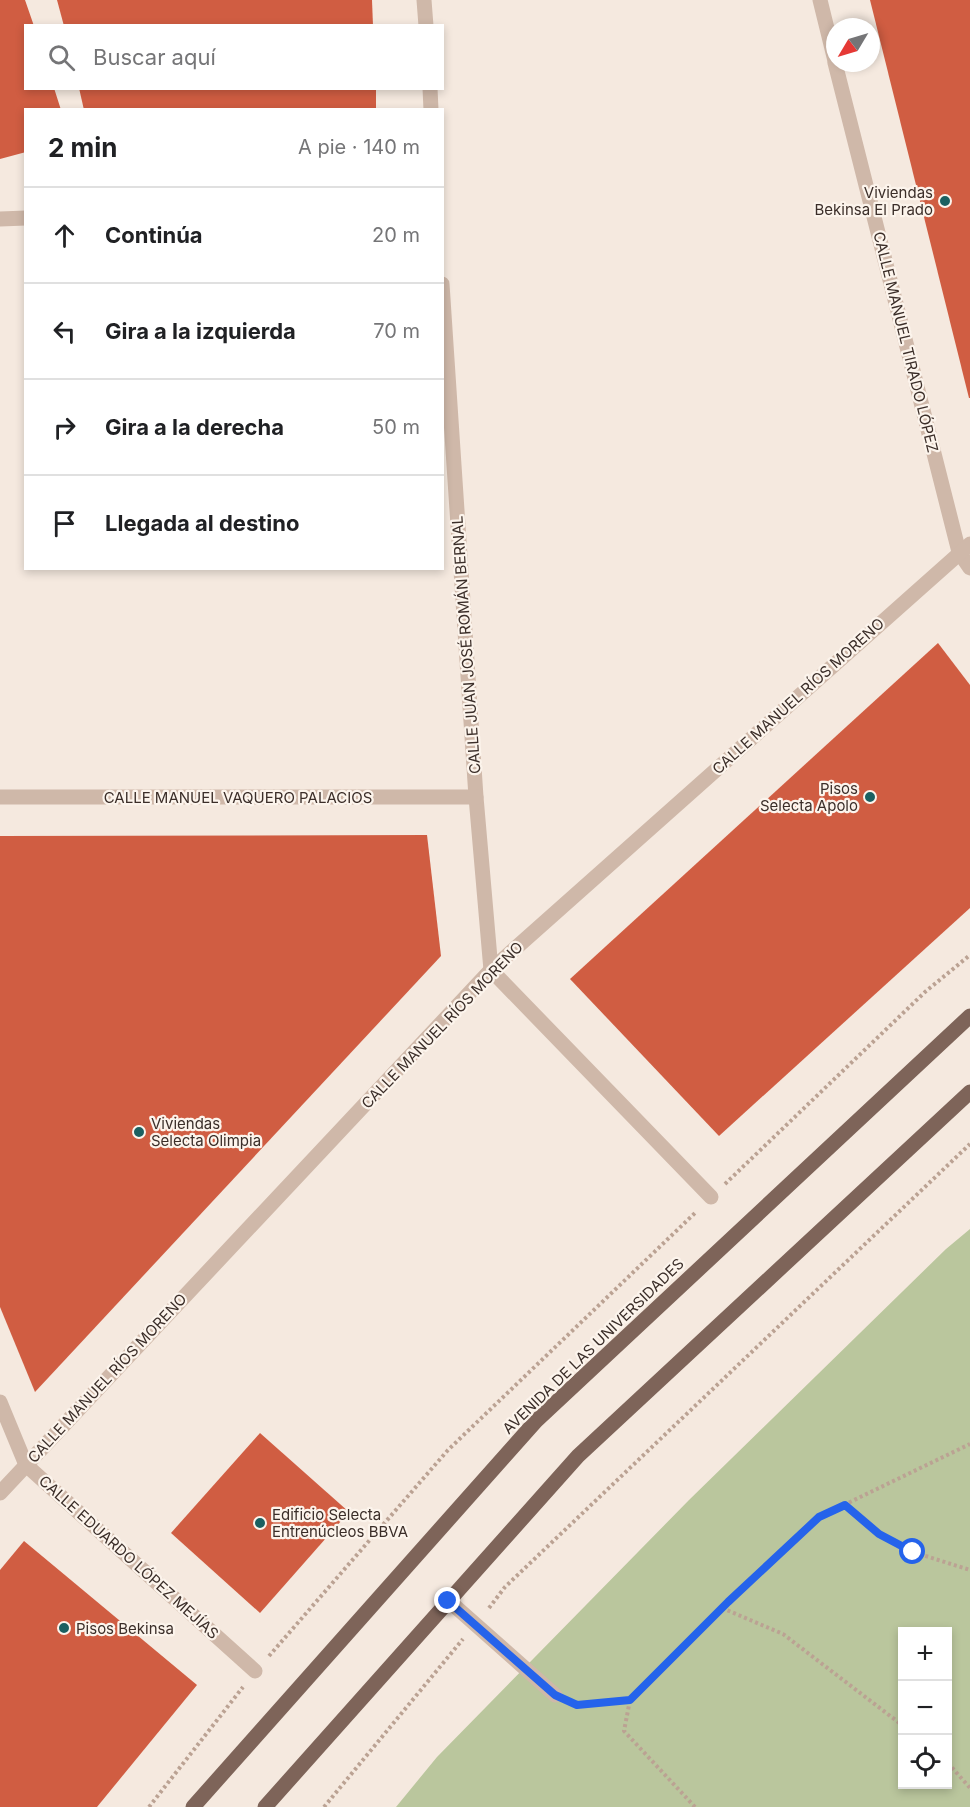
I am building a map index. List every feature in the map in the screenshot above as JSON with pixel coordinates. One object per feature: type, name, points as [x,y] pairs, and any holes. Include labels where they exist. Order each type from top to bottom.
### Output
[{"type":"main road","name":"AVENIDA DE LAS UNIVERSIDADES","points":[[193,1807],[536,1421],[970,1016]]},
{"type":"main road","points":[[265,1807],[578,1456],[970,1092]]},
{"type":"street","points":[[424,0],[426,24]]},
{"type":"street","name":"CALLE MANUEL TIRADO LÓPEZ","points":[[820,0],[826,25]]},
{"type":"street","name":"CALLE MANUEL TIRADO LÓPEZ","points":[[838,72],[964,548]]},
{"type":"street","points":[[430,90],[431,108]]},
{"type":"street","points":[[0,219],[24,218]]},
{"type":"street","name":"CALLE JUAN JOSÉ ROMÁN BERNAL","points":[[444,314],[476,797],[491,970]]},
{"type":"street","points":[[964,548],[970,568]]},
{"type":"street","name":"CALLE MANUEL RÍOS MORENO","points":[[0,1493],[491,970],[964,548]]},
{"type":"street","name":"CALLE MANUEL VAQUERO PALACIOS","points":[[0,797],[476,797]]},
{"type":"street","points":[[491,970],[711,1197]]},
{"type":"street","name":"CALLE EDUARDO LÓPEZ MEJÍAS","points":[[0,1402],[26,1465],[255,1671]]},
{"type":"street","points":[[448,1601],[555,1695]]},
{"type":"path","points":[[149,1807],[255,1671],[448,1450],[925,992],[970,955]]},
{"type":"path","points":[[324,1807],[505,1587],[970,1144]]},
{"type":"path","points":[[695,1807],[624,1731],[630,1700],[722,1608],[819,1517],[970,1444]]},
{"type":"path","points":[[845,1505],[879,1534],[913,1552],[970,1570]]},
{"type":"path","points":[[722,1608],[783,1634],[898,1721]]},
{"type":"path","points":[[555,1695],[577,1705],[630,1700]]},
{"type":"path","points":[[952,1768],[970,1788]]},
{"type":"green space","points":[[970,1229],[970,1807],[396,1807],[437,1757],[689,1500],[946,1249]]},
{"type":"building","points":[[0,0],[25,0],[33,24],[24,24],[24,90],[55,90],[60,108],[24,108],[24,153],[0,159]]},
{"type":"building","points":[[57,0],[372,0],[373,24],[63,24]]},
{"type":"building","name":"Viviendas Bekinsa El Prado","points":[[870,0],[970,0],[970,398],[880,40],[880,18],[874,18]]},
{"type":"building","points":[[79,90],[376,90],[376,108],[84,108]]},
{"type":"building","name":"Pisos Selecta Apolo","points":[[938,643],[970,685],[970,908],[719,1136],[570,979]]},
{"type":"building","name":"Viviendas Selecta Olimpia","points":[[427,835],[441,956],[35,1392],[0,1307],[0,836]]},
{"type":"building","name":"Edificio Selecta Entrenúcleos BBVA","points":[[260,1433],[349,1512],[260,1613],[171,1533]]},
{"type":"building","name":"Pisos Bekinsa","points":[[24,1541],[197,1685],[97,1807],[0,1807],[0,1570]]},
{"type":"place","name":"Viviendas Bekinsa El Prado","points":[[945,201]]},
{"type":"place","name":"Pisos Selecta Apolo","points":[[870,797]]},
{"type":"place","name":"Viviendas Selecta Olimpia","points":[[139,1132]]},
{"type":"place","name":"Edificio Selecta Entrenúcleos BBVA","points":[[260,1523]]},
{"type":"place","name":"Pisos Bekinsa","points":[[64,1628]]},
{"type":"route","points":[[448,1601],[555,1695],[577,1705],[630,1700],[728,1602],[819,1517],[845,1505],[879,1534],[913,1552]]}]
